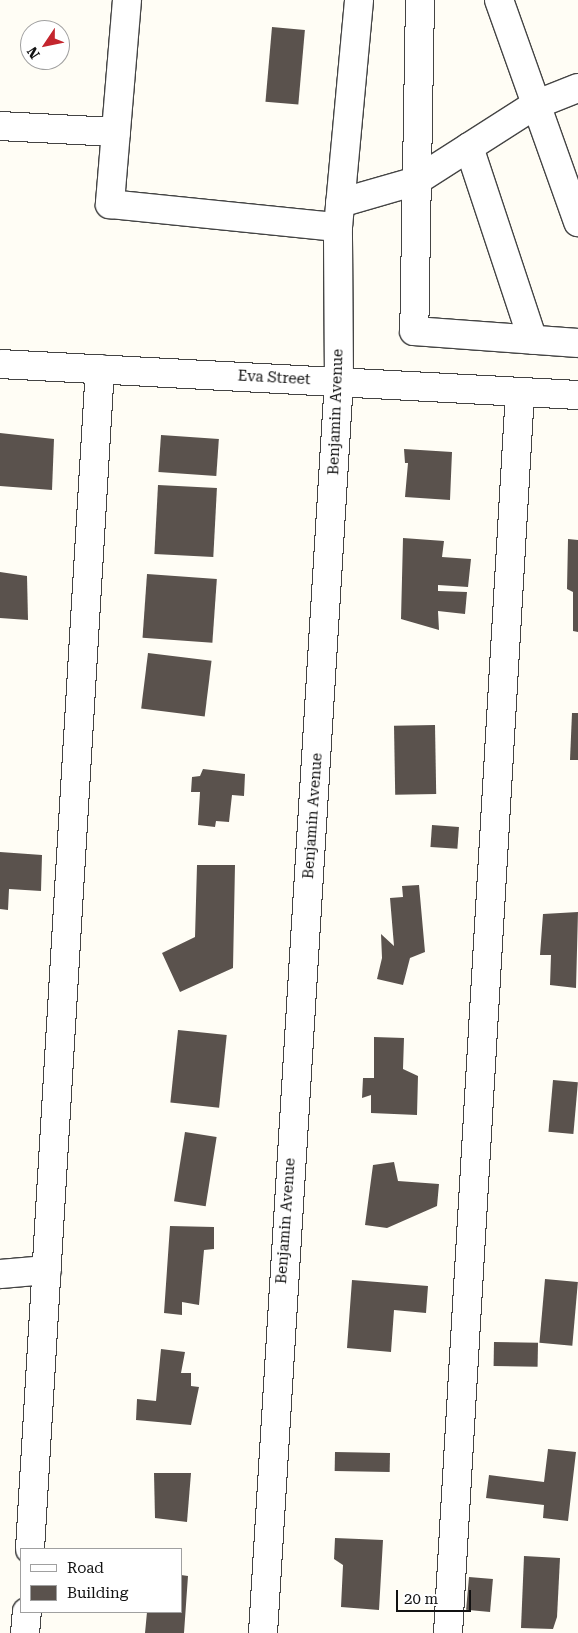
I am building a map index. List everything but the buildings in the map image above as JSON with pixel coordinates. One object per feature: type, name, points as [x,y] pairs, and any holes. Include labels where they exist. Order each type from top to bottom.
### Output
[{"type":"street","points":[[127,0],[110,204],[339,215],[416,181],[535,105],[578,88]]},
{"type":"street","name":"Benjamin Avenue","points":[[263,1633],[339,381],[339,215],[359,0]]},
{"type":"street","points":[[420,0],[414,332],[578,343]]},
{"type":"street","points":[[498,0],[578,222]]},
{"type":"street","points":[[0,126],[116,132]]},
{"type":"street","points":[[469,147],[533,340]]},
{"type":"street","name":"Eva Street","points":[[0,364],[578,395]]},
{"type":"street","points":[[30,1548],[100,369]]},
{"type":"street","points":[[448,1633],[520,392]]},
{"type":"street","points":[[0,1274],[47,1270]]},
{"type":"street","points":[[25,1633],[27,1613]]}]
